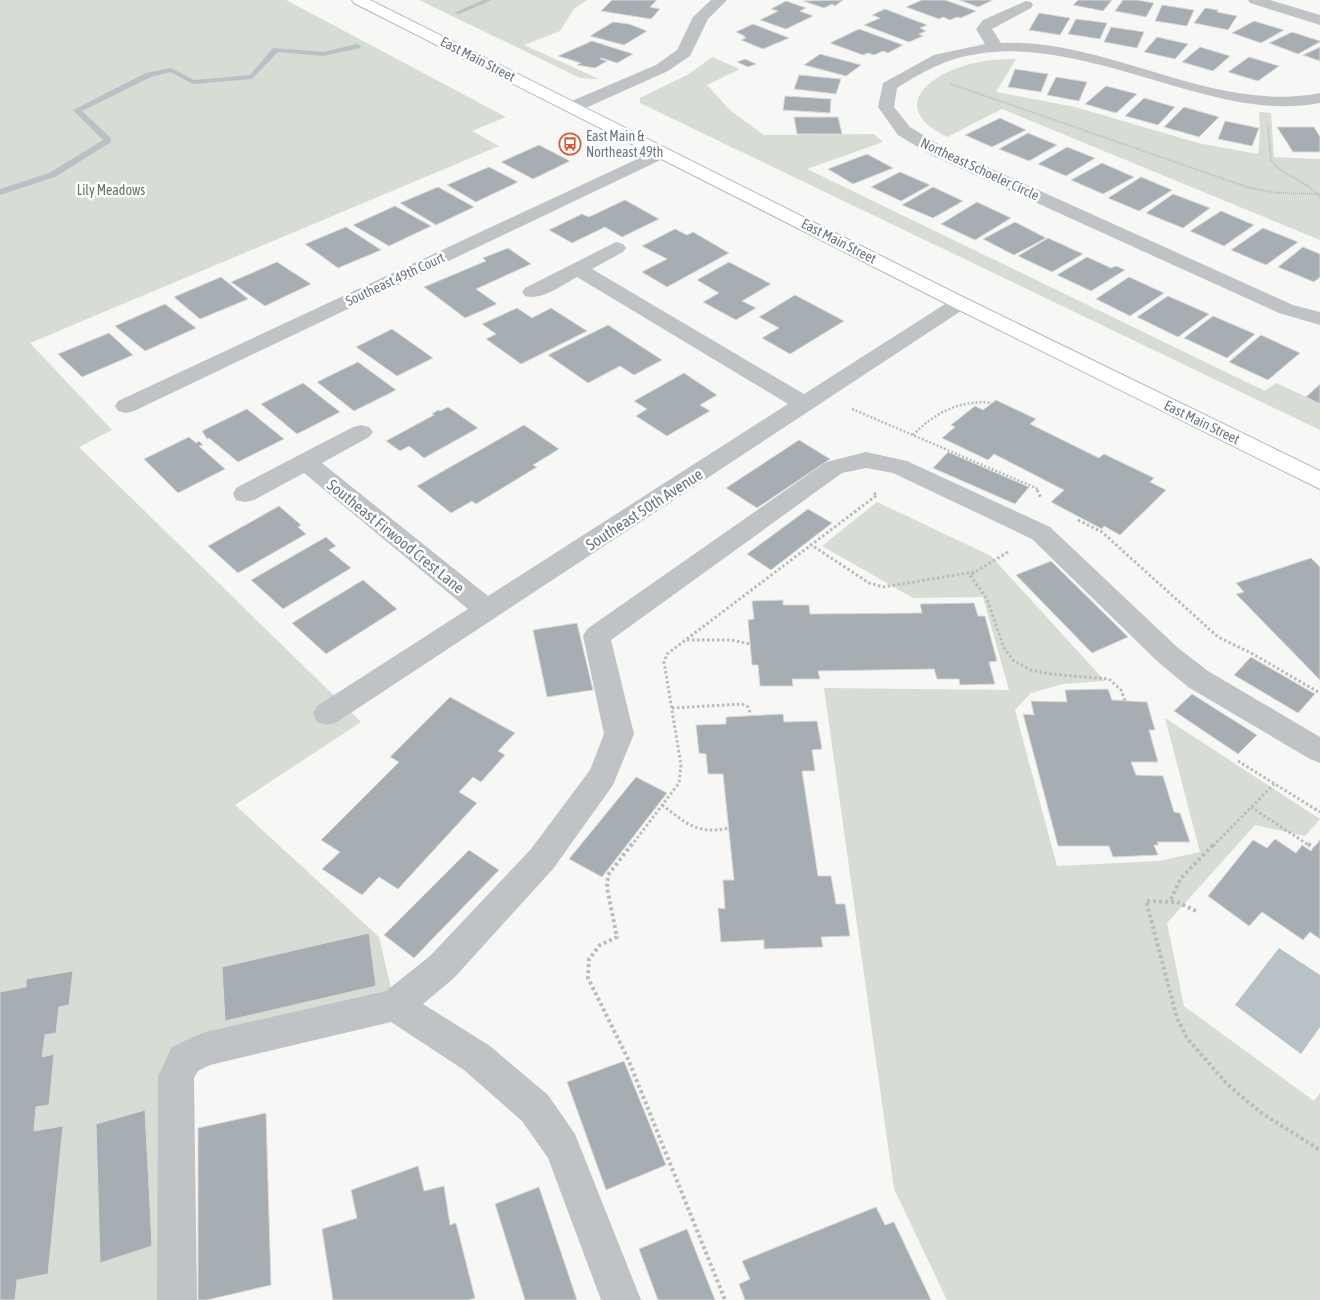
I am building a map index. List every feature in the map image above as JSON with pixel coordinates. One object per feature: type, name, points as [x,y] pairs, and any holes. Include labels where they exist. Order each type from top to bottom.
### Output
[{"type":"main road","name":"East Main Street","points":[[359,0],[960,303],[1320,481]]},
{"type":"street","points":[[573,107],[662,68],[684,53],[701,17],[720,0]]},
{"type":"street","points":[[1255,0],[1320,20]]},
{"type":"street","points":[[996,48],[984,29],[988,23],[1026,5]]},
{"type":"street","name":"Northeast Schoeler Circle","points":[[1320,98],[1266,101],[1198,88],[1092,59],[1027,49],[996,48],[948,55],[913,71],[890,86],[886,107],[904,131],[937,151],[1286,309],[1320,319]]},
{"type":"street","name":"Southeast 49th Court","points":[[126,406],[663,152]]},
{"type":"street","points":[[532,292],[616,248]]},
{"type":"street","points":[[578,269],[804,404]]},
{"type":"street","name":"Southeast 50th Avenue","points":[[327,714],[960,303]]},
{"type":"street","points":[[245,494],[361,432]]},
{"type":"street","points":[[177,1300],[176,1076],[185,1059],[205,1049],[395,1005],[442,967],[542,860],[602,776],[619,734],[597,636],[834,467],[866,460],[899,466],[1041,533],[1167,654],[1198,679],[1320,751]]},
{"type":"street","name":"Southeast Firwood Crest Lane","points":[[306,462],[487,610]]},
{"type":"street","points":[[395,1005],[477,1058],[499,1079],[535,1108],[562,1147],[620,1300]]},
{"type":"path","points":[[913,71],[1250,188],[1278,193],[1319,195]]},
{"type":"path","points":[[1266,101],[1270,159],[1274,166],[1303,180],[1319,195]]},
{"type":"path","points":[[913,435],[921,426],[951,408],[982,400],[992,403]]},
{"type":"path","points":[[725,1300],[628,1059],[588,978],[589,959],[600,945],[616,937],[607,888],[608,875],[679,783],[681,765],[664,662],[667,654],[877,495],[834,467]]},
{"type":"path","points":[[1041,533],[970,575],[987,599],[1004,648],[1014,661],[1031,670],[1051,674],[1110,678],[1121,690],[1125,701]]},
{"type":"path","points":[[810,544],[869,583],[883,586],[974,572]]},
{"type":"path","points":[[686,640],[731,640],[750,644]]},
{"type":"path","points":[[672,708],[742,704],[748,707],[750,716]]},
{"type":"path","points":[[1238,761],[1320,812]]},
{"type":"path","points":[[1171,899],[1173,891],[1181,878],[1274,784]]},
{"type":"path","points":[[662,805],[696,829],[711,833],[728,828]]},
{"type":"path","points":[[1251,807],[1314,848]]},
{"type":"path","points":[[1196,911],[1171,899],[1160,902],[1146,901],[1177,1018],[1187,1038],[1227,1084],[1260,1112],[1320,1150]]},
{"type":"green space","name":"Lily Meadows","points":[[0,0],[286,0],[506,117],[472,131],[499,146],[30,343],[112,430],[79,447],[361,722],[235,805],[379,937],[395,1005],[185,1059],[177,1300],[0,1300]]},
{"type":"green space","points":[[419,0],[587,0],[574,9],[560,31],[524,45],[599,79],[580,78]]},
{"type":"green space","points":[[712,57],[740,69],[707,85],[731,111],[764,135],[874,134],[883,142],[807,169],[1265,391],[1276,383],[1320,403],[1320,430],[640,103],[640,98],[689,74]]},
{"type":"green space","points":[[1016,59],[996,92],[1075,107],[1198,143],[1258,154],[1260,134],[1259,112],[1271,113],[1274,157],[1320,159],[1320,240],[1002,109],[947,137],[930,126],[920,115],[917,104],[920,94],[940,76],[970,64]]},
{"type":"green space","points":[[877,502],[991,556],[1105,681],[1063,684],[1031,693],[1015,710],[1057,866],[1159,861],[1200,852],[1165,718],[1320,819],[1305,836],[1255,825],[1167,923],[1184,1006],[1314,1101],[1320,1093],[1320,1300],[947,1300],[894,1189],[824,688],[1009,690],[983,597],[913,598],[822,546]]},
{"type":"shaded area","points":[[1279,948],[1320,975],[1320,1027],[1301,1054],[1235,1005]]},
{"type":"building","points":[[612,0],[657,0],[650,7],[660,9],[651,19],[601,11]]},
{"type":"building","points":[[843,0],[835,6],[832,4],[824,8],[803,1]]},
{"type":"building","points":[[922,0],[945,0],[976,11],[961,18],[957,17],[950,20],[943,17],[939,19],[906,7]]},
{"type":"building","points":[[959,0],[993,0],[978,7]]},
{"type":"building","points":[[1078,0],[1112,0],[1103,11],[1073,5]]},
{"type":"building","points":[[1123,0],[1154,3],[1146,17],[1115,11]]},
{"type":"building","points":[[786,1],[806,8],[800,11],[813,16],[786,29],[760,20],[778,11],[771,9]]},
{"type":"building","points":[[1162,5],[1194,10],[1187,26],[1155,21]]},
{"type":"building","points":[[1205,8],[1237,16],[1228,30],[1194,23]]},
{"type":"building","points":[[885,9],[927,25],[920,28],[926,31],[919,34],[923,36],[909,42],[864,25],[880,18],[872,15]]},
{"type":"building","points":[[1039,13],[1070,18],[1060,35],[1029,30]]},
{"type":"building","points":[[1076,19],[1107,23],[1100,39],[1068,34]]},
{"type":"building","points":[[1254,21],[1284,30],[1261,43],[1232,33]]},
{"type":"building","points":[[613,22],[629,24],[647,31],[624,45],[590,36]]},
{"type":"building","points":[[753,24],[789,38],[763,49],[741,40],[746,38],[743,37],[745,36],[736,32]]},
{"type":"building","points":[[1111,27],[1144,32],[1137,48],[1104,42]]},
{"type":"building","points":[[859,29],[903,45],[888,53],[883,51],[874,55],[868,53],[863,55],[830,43]]},
{"type":"building","points":[[1292,32],[1320,42],[1298,54],[1269,43]]},
{"type":"building","points":[[1157,37],[1188,44],[1175,59],[1144,52]]},
{"type":"building","points":[[592,41],[633,54],[617,63],[602,58],[600,59],[607,61],[595,68],[577,65],[581,63],[558,56]]},
{"type":"building","points":[[1200,47],[1230,56],[1213,71],[1182,62]]},
{"type":"building","points":[[1320,47],[1320,61],[1303,55]]},
{"type":"building","points":[[820,54],[861,65],[846,76],[804,65]]},
{"type":"building","points":[[1249,57],[1279,66],[1258,81],[1228,72]]},
{"type":"building","points":[[745,59],[756,64],[748,67],[737,62]]},
{"type":"building","points":[[1015,69],[1048,74],[1041,92],[1008,87]]},
{"type":"building","points":[[799,75],[841,79],[836,94],[794,89]]},
{"type":"building","points":[[1056,77],[1087,82],[1079,101],[1047,95]]},
{"type":"building","points":[[1106,86],[1137,94],[1116,113],[1085,104]]},
{"type":"building","points":[[785,96],[831,99],[830,113],[783,110]]},
{"type":"building","points":[[1144,98],[1175,107],[1158,125],[1125,116]]},
{"type":"building","points":[[1184,107],[1219,117],[1199,137],[1164,127]]},
{"type":"building","points":[[794,117],[838,117],[842,134],[797,134]]},
{"type":"building","points":[[1000,118],[1026,130],[992,147],[965,135]]},
{"type":"building","points":[[1225,121],[1259,128],[1252,146],[1218,139]]},
{"type":"building","points":[[1277,127],[1314,127],[1320,137],[1320,152],[1293,152]]},
{"type":"building","points":[[1028,133],[1057,145],[1029,161],[999,149]]},
{"type":"building","points":[[539,145],[570,161],[533,179],[501,162]]},
{"type":"building","points":[[1067,147],[1095,158],[1066,176],[1038,164]]},
{"type":"building","points":[[867,154],[893,168],[853,184],[828,169]]},
{"type":"building","points":[[1102,163],[1134,177],[1103,194],[1071,180]]},
{"type":"building","points":[[489,167],[518,182],[476,202],[447,185]]},
{"type":"building","points":[[900,172],[930,185],[901,201],[871,187]]},
{"type":"building","points":[[1141,177],[1172,190],[1139,211],[1108,198]]},
{"type":"building","points":[[438,187],[474,207],[436,225],[400,203]]},
{"type":"building","points":[[933,187],[963,201],[933,218],[902,205]]},
{"type":"building","points":[[1173,194],[1210,208],[1183,228],[1146,213]]},
{"type":"building","points":[[625,200],[659,219],[622,237],[605,227],[572,243],[549,230],[582,214],[589,217]]},
{"type":"building","points":[[977,202],[1011,218],[975,240],[941,224]]},
{"type":"building","points":[[395,206],[431,226],[389,246],[353,225]]},
{"type":"building","points":[[1221,211],[1254,225],[1224,246],[1190,231]]},
{"type":"building","points":[[1015,222],[1046,238],[1014,255],[983,239]]},
{"type":"building","points":[[346,227],[381,250],[338,268],[305,244]]},
{"type":"building","points":[[1263,228],[1298,242],[1266,265],[1231,250]]},
{"type":"building","points":[[675,229],[687,235],[693,232],[729,253],[667,287],[642,272],[667,259],[642,246]]},
{"type":"building","points":[[1048,238],[1083,254],[1052,272],[1018,256]]},
{"type":"building","points":[[1303,247],[1320,254],[1320,277],[1314,282],[1278,267]]},
{"type":"building","points":[[508,248],[531,264],[476,289],[497,304],[465,318],[424,287],[486,261],[483,258]]},
{"type":"building","points":[[1087,257],[1111,268],[1116,266],[1125,270],[1091,291],[1057,275]]},
{"type":"building","points":[[277,262],[311,284],[265,306],[231,282]]},
{"type":"building","points":[[729,262],[771,284],[742,301],[756,308],[736,320],[703,302],[719,293],[697,280]]},
{"type":"building","points":[[221,277],[248,299],[200,319],[174,297]]},
{"type":"building","points":[[1129,277],[1164,293],[1130,316],[1096,299]]},
{"type":"building","points":[[795,295],[844,321],[790,354],[762,338],[779,328],[759,317]]},
{"type":"building","points":[[1168,296],[1209,314],[1178,337],[1137,317]]},
{"type":"building","points":[[165,304],[196,328],[145,351],[115,326]]},
{"type":"building","points":[[517,308],[532,318],[551,308],[587,331],[521,364],[486,339],[496,334],[482,324]]},
{"type":"building","points":[[1213,316],[1255,334],[1227,358],[1184,338]]},
{"type":"building","points":[[608,325],[662,360],[634,375],[620,366],[588,383],[548,355]]},
{"type":"building","points":[[392,329],[433,358],[397,376],[356,347]]},
{"type":"building","points":[[109,333],[133,355],[82,377],[58,354]]},
{"type":"building","points":[[1261,335],[1300,353],[1268,380],[1229,362]]},
{"type":"building","points":[[358,362],[396,390],[354,411],[317,382]]},
{"type":"building","points":[[684,373],[717,395],[700,405],[710,411],[667,436],[636,416],[647,409],[634,401]]},
{"type":"building","points":[[303,383],[340,412],[297,434],[261,404]]},
{"type":"building","points":[[1320,384],[1320,404],[1306,397]]},
{"type":"building","points":[[996,400],[1036,419],[1030,424],[1099,458],[1104,454],[1154,478],[1150,482],[1166,490],[1120,535],[1104,526],[1102,529],[1051,502],[1064,490],[994,454],[988,460],[942,438],[955,427],[951,425],[975,406],[983,410]]},
{"type":"building","points":[[448,407],[478,428],[424,458],[409,446],[400,451],[386,441],[434,415],[432,414],[438,410],[440,411]]},
{"type":"building","points":[[247,409],[284,439],[238,462],[209,438],[207,439],[202,431]]},
{"type":"building","points":[[524,425],[559,449],[533,465],[537,467],[476,504],[472,501],[451,513],[417,486]]},
{"type":"building","points":[[189,437],[196,443],[199,441],[203,445],[199,446],[225,469],[178,493],[144,459]]},
{"type":"building","points":[[799,440],[830,459],[757,508],[726,488]]},
{"type":"building","points":[[948,452],[1029,487],[1015,504],[933,468]]},
{"type":"building","points":[[279,506],[301,525],[298,527],[306,534],[238,573],[208,546]]},
{"type":"building","points":[[808,509],[832,523],[771,570],[747,554]]},
{"type":"building","points":[[326,537],[336,546],[329,550],[351,568],[283,609],[251,580]]},
{"type":"building","points":[[1311,558],[1320,567],[1320,680],[1236,594],[1244,592],[1236,583]]},
{"type":"building","points":[[1051,561],[1128,637],[1092,653],[1016,575]]},
{"type":"building","points":[[363,580],[397,609],[326,654],[292,623]]},
{"type":"building","points":[[783,600],[783,605],[809,605],[810,614],[922,613],[920,604],[974,603],[978,616],[985,616],[997,661],[989,662],[995,684],[960,685],[959,679],[937,679],[934,669],[818,671],[820,679],[792,679],[793,686],[760,686],[758,665],[752,665],[748,620],[754,619],[752,601]]},
{"type":"building","points":[[577,623],[593,690],[547,697],[533,630]]},
{"type":"building","points":[[1251,657],[1315,694],[1298,713],[1234,675]]},
{"type":"building","points":[[1108,689],[1112,700],[1147,702],[1155,730],[1149,730],[1158,762],[1131,762],[1136,775],[1163,776],[1174,812],[1180,813],[1190,842],[1157,842],[1159,845],[1154,845],[1158,855],[1113,857],[1109,846],[1058,846],[1023,714],[1034,715],[1031,701],[1067,702],[1065,690]]},
{"type":"building","points":[[1192,694],[1257,735],[1238,754],[1174,711]]},
{"type":"building","points":[[450,697],[515,733],[498,751],[505,755],[481,782],[473,777],[459,792],[477,803],[398,889],[379,877],[362,895],[322,869],[340,852],[321,840],[399,762],[390,757]]},
{"type":"building","points":[[783,714],[784,722],[817,721],[822,749],[812,750],[815,771],[802,771],[818,876],[831,876],[836,904],[845,904],[850,936],[821,937],[823,947],[764,949],[764,940],[721,942],[718,908],[725,909],[723,880],[734,880],[723,774],[708,774],[706,754],[699,753],[696,725],[726,724],[726,717]]},
{"type":"building","points":[[636,777],[667,793],[602,877],[569,859]]},
{"type":"building","points":[[1275,839],[1296,853],[1302,845],[1311,851],[1320,840],[1320,939],[1310,932],[1303,940],[1262,912],[1249,926],[1208,896],[1253,840],[1267,848]]},
{"type":"building","points":[[469,850],[499,870],[414,958],[384,935]]},
{"type":"building","points":[[369,933],[376,986],[225,1021],[222,967]]},
{"type":"building","points":[[73,971],[69,1005],[59,1007],[56,1033],[45,1035],[42,1057],[54,1054],[49,1105],[36,1107],[34,1131],[63,1126],[48,1274],[17,1280],[15,1300],[0,1300],[0,992],[26,987],[26,979]]},
{"type":"building","points":[[624,1061],[666,1165],[606,1190],[567,1082]]},
{"type":"building","points":[[145,1110],[152,1246],[100,1263],[96,1124]]},
{"type":"building","points":[[266,1113],[271,1285],[207,1300],[198,1300],[198,1128]]},
{"type":"building","points":[[418,1166],[424,1191],[444,1186],[450,1225],[456,1223],[475,1298],[468,1300],[333,1300],[322,1229],[357,1218],[351,1190]]},
{"type":"building","points":[[539,1187],[577,1300],[525,1300],[495,1204]]},
{"type":"building","points":[[876,1207],[885,1225],[894,1222],[931,1300],[745,1300],[739,1284],[750,1279],[742,1261]]},
{"type":"building","points":[[687,1229],[715,1300],[658,1300],[639,1249]]},
{"type":"waterway","points":[[457,13],[489,0]]},
{"type":"waterway","points":[[0,192],[52,175],[108,140],[77,110],[149,75],[171,70],[193,82],[252,77],[276,50],[323,54],[357,46]]},
{"type":"place","name":"East Main & Northeast 49th","points":[[570,144]]}]
